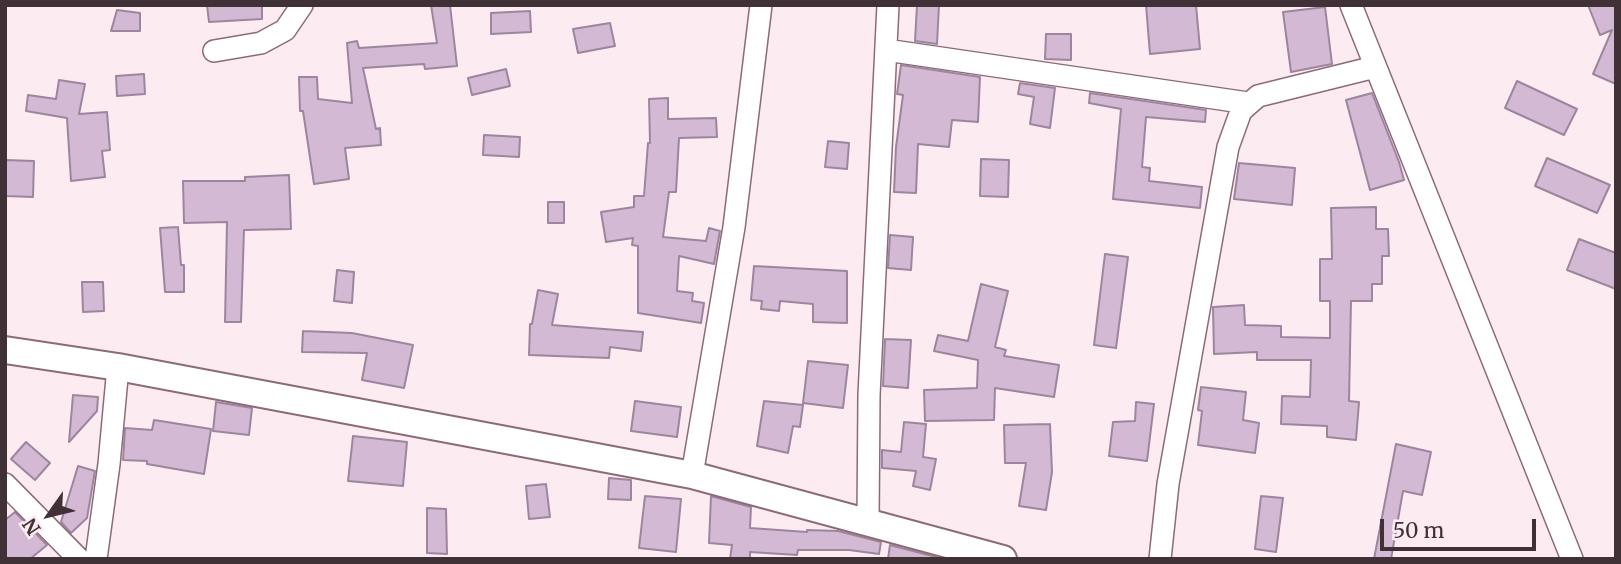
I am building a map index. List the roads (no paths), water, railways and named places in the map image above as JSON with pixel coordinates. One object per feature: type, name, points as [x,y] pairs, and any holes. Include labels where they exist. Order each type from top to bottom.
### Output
[{"type":"street","points":[[214,51],[261,43],[285,30],[302,5]]},
{"type":"street","points":[[692,475],[734,227],[761,5]]},
{"type":"street","points":[[868,521],[869,395],[888,5]]},
{"type":"street","points":[[1351,5],[1572,559]]},
{"type":"street","points":[[886,50],[1248,103]]},
{"type":"street","points":[[1160,559],[1168,484],[1228,147],[1241,111],[1258,96],[1376,67]]},
{"type":"street","points":[[5,350],[118,367],[692,475],[1003,559]]},
{"type":"street","points":[[96,559],[109,464],[118,367]]},
{"type":"street","points":[[5,484],[79,559]]}]
